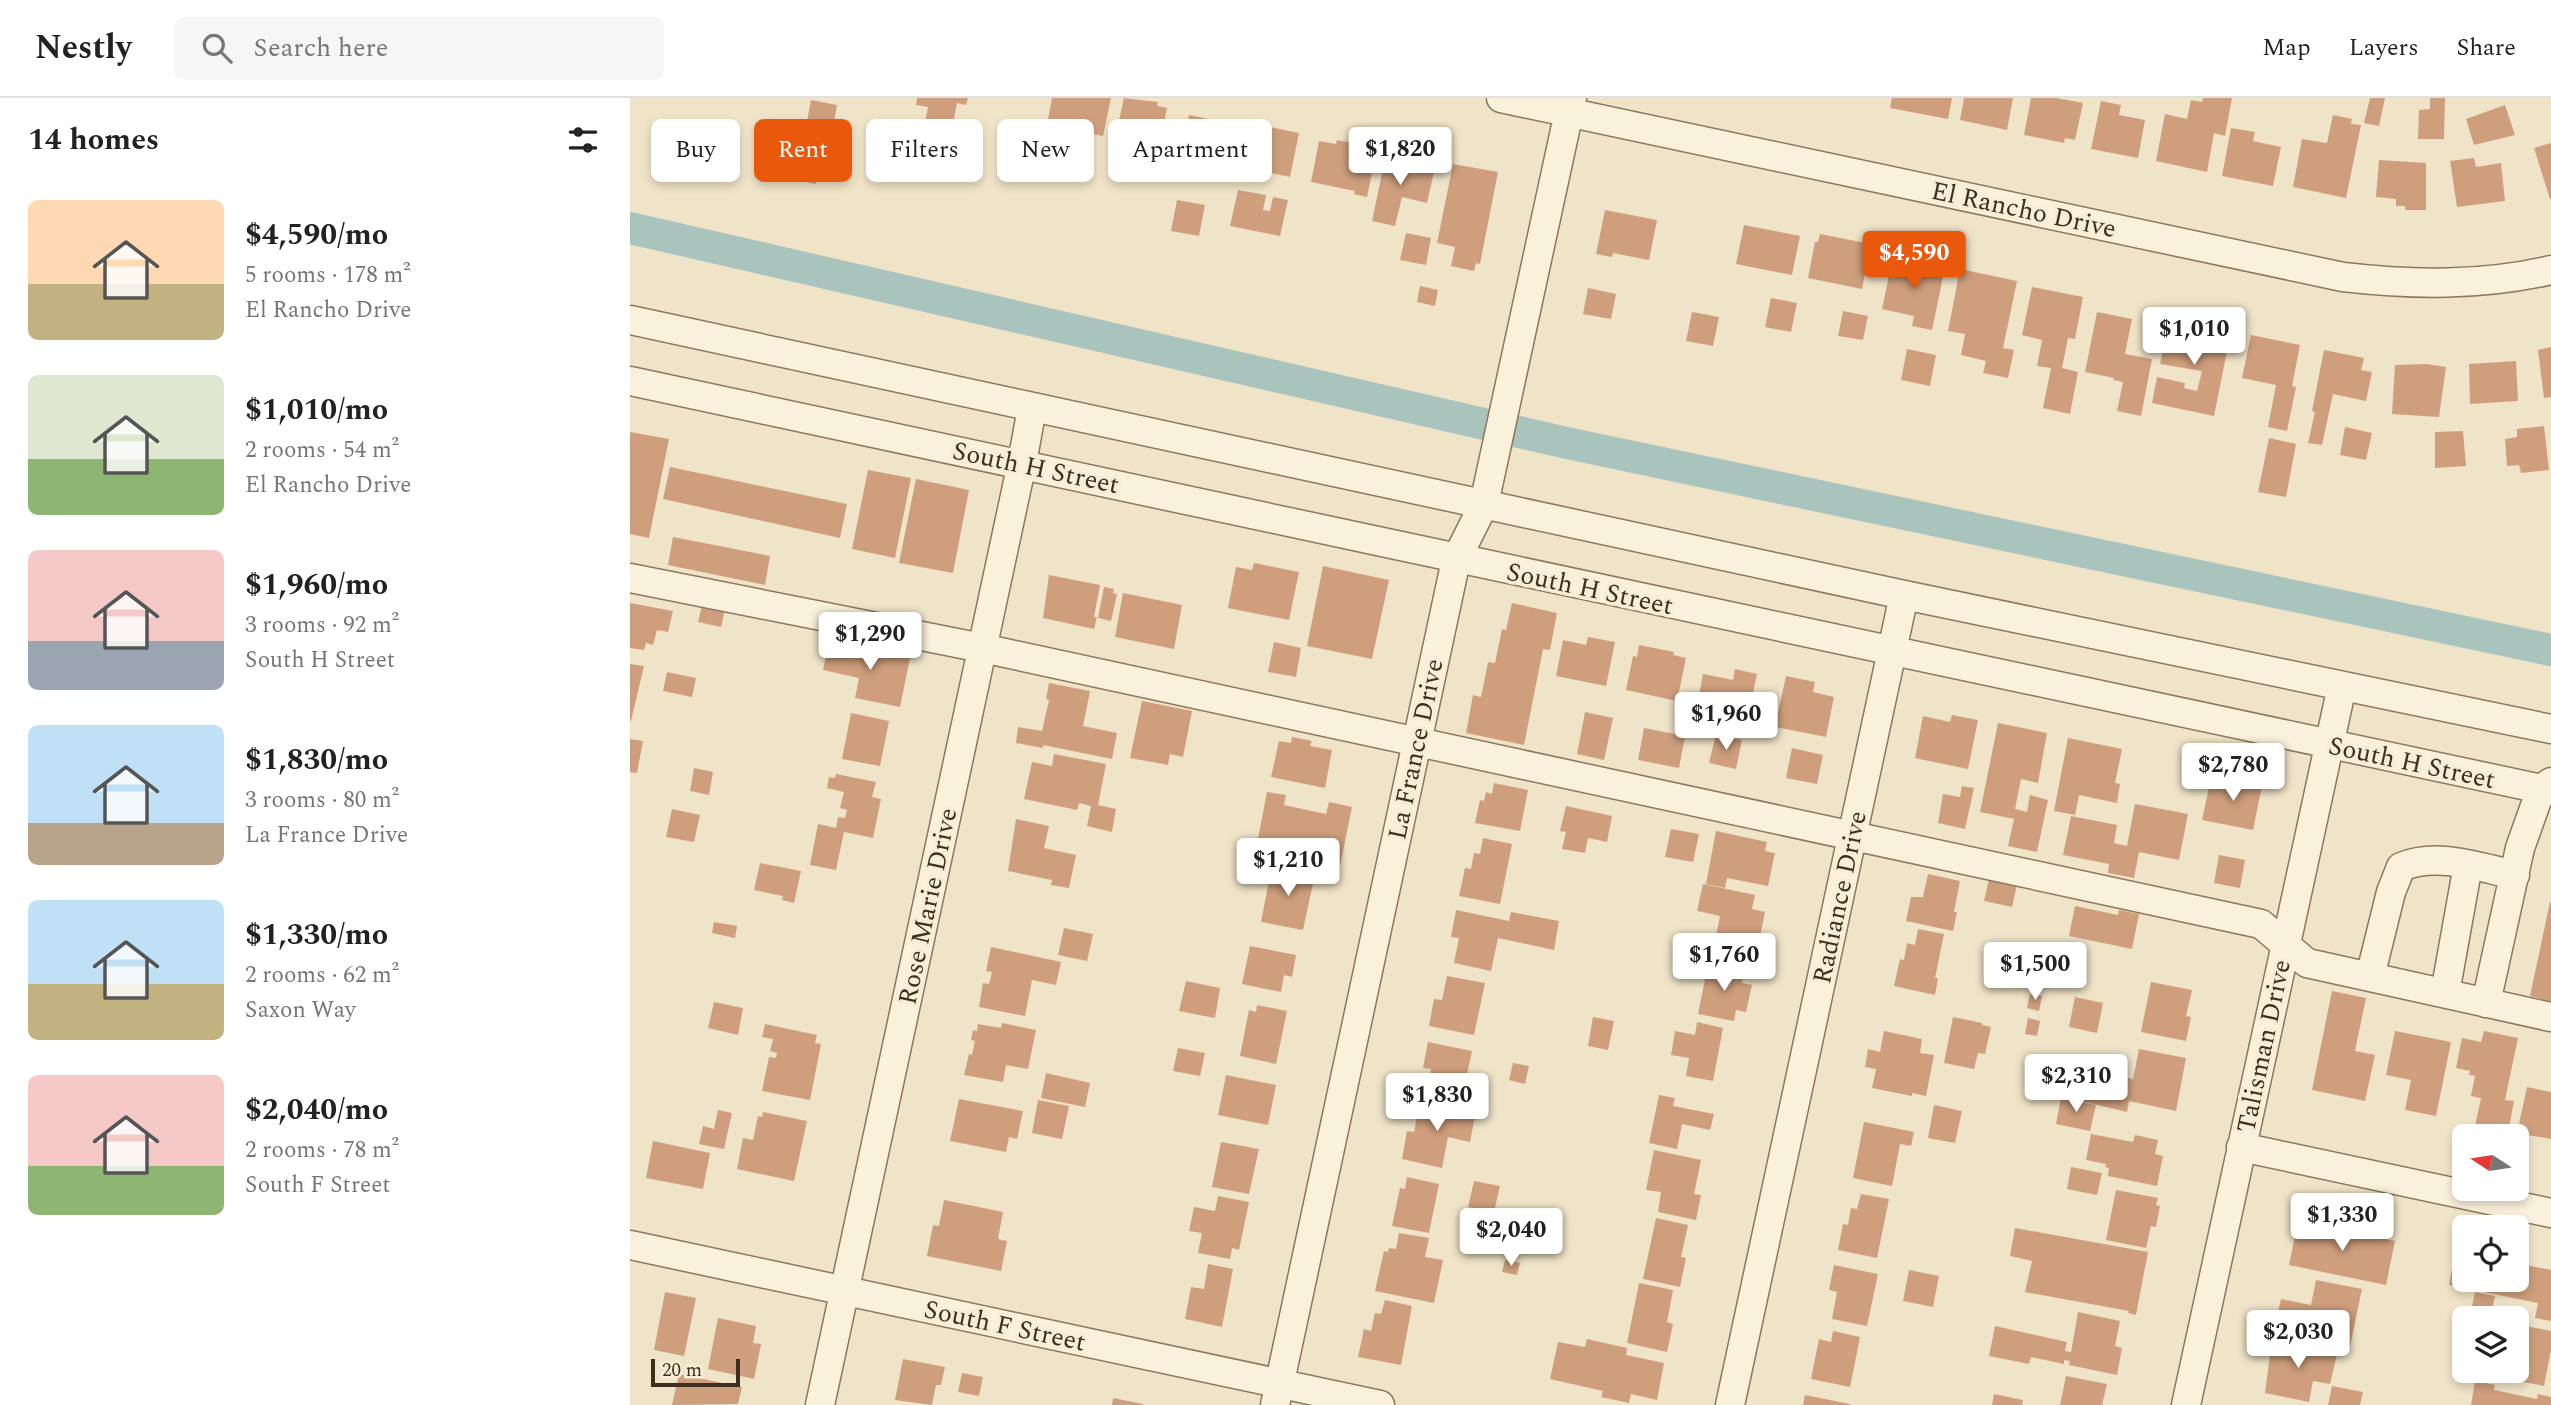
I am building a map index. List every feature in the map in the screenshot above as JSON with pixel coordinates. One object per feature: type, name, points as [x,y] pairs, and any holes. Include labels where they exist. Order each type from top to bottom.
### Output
[{"type":"street","name":"El Rancho Drive","points":[[1500,98],[1571,105],[2343,277],[2399,283],[2464,283],[2551,270]]},
{"type":"street","name":"La France Drive","points":[[1278,1394],[1456,560],[1484,504],[1571,105]]},
{"type":"street","points":[[630,320],[1904,595],[2551,729]]},
{"type":"street","name":"South H Street","points":[[630,381],[1022,463],[1456,560],[2328,745],[2548,788]]},
{"type":"street","name":"Rose Marie Drive","points":[[820,1405],[1032,408]]},
{"type":"street","points":[[630,578],[982,648],[2262,923],[2307,963],[2551,1017]]},
{"type":"street","name":"Radiance Drive","points":[[1730,1405],[1904,595]]},
{"type":"street","name":"Talisman Drive","points":[[2186,1405],[2342,687]]},
{"type":"street","points":[[2486,1003],[2520,848],[2548,788]]},
{"type":"street","points":[[2370,977],[2391,892],[2401,867],[2417,860],[2448,860],[2515,875]]},
{"type":"street","points":[[2445,993],[2468,865]]},
{"type":"street","points":[[2241,1147],[2551,1213]]},
{"type":"street","name":"South F Street","points":[[630,1245],[844,1291],[1278,1394],[1380,1405]]},
{"type":"building","points":[[917,98],[968,98],[966,105],[957,103],[954,119],[926,119],[928,107],[916,105]]},
{"type":"building","points":[[1052,98],[1111,98],[1103,136],[1094,134],[1094,119],[1048,119]]},
{"type":"building","points":[[1124,98],[1158,102],[1157,106],[1167,108],[1165,119],[1119,119]]},
{"type":"building","points":[[1892,98],[1952,98],[1948,119],[1890,108]]},
{"type":"building","points":[[1964,98],[2013,98],[2007,130],[1960,120]]},
{"type":"building","points":[[2031,98],[2056,98],[2083,103],[2075,140],[2065,138],[2064,143],[2024,135]]},
{"type":"building","points":[[2203,98],[2232,98],[2225,136],[2214,133],[2207,172],[2156,161],[2165,114],[2187,119],[2191,100],[2202,102]]},
{"type":"building","points":[[2370,98],[2385,98],[2379,126],[2364,123]]},
{"type":"building","points":[[2430,98],[2445,98],[2444,139],[2418,139],[2419,110],[2430,109]]},
{"type":"building","points":[[811,100],[837,105],[834,119],[807,119]]},
{"type":"building","points":[[2101,101],[2121,105],[2119,115],[2145,120],[2138,158],[2091,149]]},
{"type":"building","points":[[2505,105],[2515,135],[2474,145],[2466,119]]},
{"type":"building","points":[[1189,115],[1209,119],[1188,119]]},
{"type":"building","points":[[2333,115],[2352,119],[2351,124],[2361,125],[2346,198],[2293,187],[2302,139],[2327,143]]},
{"type":"building","points":[[1272,127],[1299,133],[1290,177],[1272,173]]},
{"type":"building","points":[[2231,128],[2255,132],[2253,141],[2281,147],[2273,186],[2222,176]]},
{"type":"building","points":[[1337,140],[1377,148],[1367,197],[1354,194],[1355,191],[1311,182],[1319,141],[1336,144]]},
{"type":"building","points":[[2551,143],[2551,199],[2550,199],[2534,148]]},
{"type":"building","points":[[1387,150],[1410,154],[1408,167],[1434,172],[1427,203],[1402,197],[1395,226],[1372,221]]},
{"type":"building","points":[[2474,158],[2476,167],[2501,163],[2505,201],[2457,207],[2450,161]]},
{"type":"building","points":[[2379,160],[2426,163],[2426,210],[2405,210],[2405,206],[2396,206],[2396,199],[2376,197]]},
{"type":"building","points":[[1453,164],[1498,172],[1480,264],[1476,263],[1474,271],[1451,266],[1455,247],[1437,243]]},
{"type":"building","points":[[1238,190],[1266,195],[1263,210],[1270,211],[1273,197],[1288,200],[1280,236],[1230,226]]},
{"type":"building","points":[[1177,200],[1205,205],[1199,236],[1171,231]]},
{"type":"building","points":[[1605,210],[1657,220],[1649,260],[1613,253],[1612,257],[1596,254]]},
{"type":"building","points":[[1744,225],[1800,236],[1792,275],[1736,264]]},
{"type":"building","points":[[1406,233],[1431,238],[1426,265],[1400,260]]},
{"type":"building","points":[[1820,234],[1871,244],[1862,289],[1808,278],[1815,242],[1818,242]]},
{"type":"building","points":[[1910,258],[1936,263],[1935,270],[1944,272],[1932,330],[1912,326],[1914,316],[1882,309],[1892,261],[1909,264]]},
{"type":"building","points":[[1960,269],[2017,281],[2003,348],[2014,350],[2008,378],[1983,373],[1986,361],[1961,355],[1965,334],[1948,331]]},
{"type":"building","points":[[1420,286],[1438,290],[1435,306],[1417,302]]},
{"type":"building","points":[[2032,287],[2083,297],[2075,339],[2068,338],[2062,368],[2078,372],[2070,414],[2043,408],[2051,368],[2037,366],[2042,340],[2022,335]]},
{"type":"building","points":[[1588,288],[1616,294],[1611,319],[1583,314]]},
{"type":"building","points":[[1771,298],[1797,303],[1791,332],[1765,327]]},
{"type":"building","points":[[1843,311],[1868,316],[1863,340],[1838,336]]},
{"type":"building","points":[[1692,312],[1719,317],[1713,346],[1686,341]]},
{"type":"building","points":[[2097,312],[2132,319],[2125,354],[2152,359],[2141,416],[2117,411],[2123,382],[2085,372]]},
{"type":"building","points":[[2190,322],[2231,331],[2214,416],[2152,403],[2157,377],[2185,383],[2184,388],[2197,391],[2202,371],[2160,364],[2168,327],[2188,331]]},
{"type":"building","points":[[2251,335],[2300,345],[2292,386],[2296,387],[2287,431],[2268,427],[2276,385],[2242,378]]},
{"type":"building","points":[[2551,347],[2551,397],[2544,398],[2538,350]]},
{"type":"building","points":[[1907,349],[1936,355],[1930,386],[1901,380]]},
{"type":"building","points":[[2324,350],[2364,358],[2361,370],[2372,372],[2366,401],[2333,394],[2322,445],[2308,443]]},
{"type":"building","points":[[2516,361],[2518,401],[2470,404],[2469,364]]},
{"type":"building","points":[[2426,364],[2446,367],[2439,417],[2392,414],[2395,365]]},
{"type":"building","points":[[2544,426],[2549,470],[2521,473],[2519,465],[2507,466],[2505,439],[2517,437],[2517,429]]},
{"type":"building","points":[[2345,427],[2372,433],[2366,460],[2340,455]]},
{"type":"building","points":[[2463,431],[2466,466],[2435,468],[2435,432]]},
{"type":"building","points":[[630,432],[669,439],[649,538],[630,534]]},
{"type":"building","points":[[2269,438],[2296,444],[2286,497],[2258,492]]},
{"type":"building","points":[[670,467],[847,504],[840,538],[663,499]]},
{"type":"building","points":[[868,470],[911,478],[895,558],[852,549]]},
{"type":"building","points":[[916,479],[969,490],[953,573],[899,563]]},
{"type":"building","points":[[673,537],[770,556],[765,585],[668,565]]},
{"type":"building","points":[[1254,563],[1299,572],[1289,620],[1228,608],[1236,567],[1252,570]]},
{"type":"building","points":[[1323,566],[1389,580],[1372,659],[1307,646]]},
{"type":"building","points":[[1049,575],[1100,585],[1094,629],[1043,618]]},
{"type":"building","points":[[1104,587],[1114,589],[1113,593],[1117,594],[1111,621],[1098,618]]},
{"type":"building","points":[[1123,593],[1182,605],[1174,649],[1115,637]]},
{"type":"building","points":[[630,603],[673,611],[668,632],[657,630],[653,645],[646,643],[644,650],[630,648]]},
{"type":"building","points":[[1512,603],[1557,613],[1550,650],[1543,649],[1524,745],[1466,733],[1473,695],[1481,697],[1488,662],[1495,663],[1502,629],[1506,630]]},
{"type":"building","points":[[702,605],[725,609],[721,627],[698,622]]},
{"type":"building","points":[[1588,637],[1615,642],[1606,686],[1556,676],[1563,640],[1586,645]]},
{"type":"building","points":[[829,642],[910,658],[900,707],[855,698],[859,678],[823,670]]},
{"type":"building","points":[[1274,642],[1301,648],[1296,677],[1268,672]]},
{"type":"building","points":[[1639,645],[1674,652],[1673,655],[1686,658],[1677,701],[1626,690],[1633,656],[1637,657]]},
{"type":"building","points":[[630,664],[644,666],[631,721],[630,721]]},
{"type":"building","points":[[1735,669],[1757,674],[1748,716],[1697,706],[1703,674],[1733,680]]},
{"type":"building","points":[[667,672],[696,678],[692,697],[663,691]]},
{"type":"building","points":[[1786,676],[1815,682],[1813,692],[1834,697],[1826,737],[1775,727]]},
{"type":"building","points":[[1049,683],[1090,691],[1083,726],[1117,733],[1112,759],[1043,745],[1043,748],[1016,743],[1018,727],[1042,731],[1049,700],[1046,699]]},
{"type":"building","points":[[1142,701],[1192,711],[1183,757],[1170,754],[1168,765],[1130,758]]},
{"type":"building","points":[[1585,712],[1613,718],[1604,760],[1577,754]]},
{"type":"building","points":[[851,713],[889,721],[880,766],[842,759]]},
{"type":"building","points":[[1952,715],[1978,720],[1968,769],[1915,758],[1923,716],[1950,722]]},
{"type":"building","points":[[1998,723],[2047,733],[2038,783],[2021,779],[2015,809],[2027,812],[2030,795],[2048,800],[2037,852],[2008,846],[2014,819],[1980,812]]},
{"type":"building","points":[[1644,728],[1685,736],[1679,768],[1638,760]]},
{"type":"building","points":[[1716,734],[1742,740],[1736,769],[1709,763]]},
{"type":"building","points":[[1292,737],[1312,741],[1310,746],[1332,750],[1325,788],[1271,777],[1279,741],[1291,743]]},
{"type":"building","points":[[2068,738],[2122,749],[2115,783],[2120,784],[2117,803],[2079,795],[2075,815],[2054,811]]},
{"type":"building","points":[[630,739],[643,741],[637,773],[630,772]]},
{"type":"building","points":[[1792,748],[1823,755],[1817,784],[1786,778]]},
{"type":"building","points":[[1054,754],[1106,764],[1098,805],[1116,809],[1112,832],[1087,826],[1091,806],[1079,803],[1077,810],[1024,799],[1032,762],[1052,766]]},
{"type":"building","points":[[694,768],[713,772],[709,795],[690,791]]},
{"type":"building","points":[[836,774],[876,782],[872,797],[881,799],[873,838],[844,832],[836,870],[810,865],[818,824],[836,828],[838,817],[845,818],[847,810],[840,808],[844,792],[827,788],[829,777],[835,778]]},
{"type":"building","points":[[2244,777],[2263,781],[2253,830],[2202,820],[2211,778],[2242,785]]},
{"type":"building","points":[[1494,783],[1528,790],[1520,831],[1475,823],[1480,800],[1484,801],[1486,792],[1492,794]]},
{"type":"building","points":[[1962,786],[1974,788],[1965,829],[1938,823],[1943,794],[1960,797]]},
{"type":"building","points":[[1267,792],[1286,795],[1284,805],[1326,814],[1329,802],[1352,807],[1340,866],[1256,849]]},
{"type":"building","points":[[2135,804],[2188,814],[2179,860],[2139,852],[2134,878],[2108,873],[2109,864],[2063,855],[2071,816],[2117,825],[2114,843],[2127,846]]},
{"type":"building","points":[[1566,806],[1612,816],[1607,842],[1588,838],[1585,853],[1562,849],[1566,832],[1560,831]]},
{"type":"building","points":[[672,809],[700,815],[694,842],[666,837]]},
{"type":"building","points":[[1016,819],[1049,826],[1044,848],[1076,855],[1069,888],[1051,885],[1052,880],[1008,871]]},
{"type":"building","points":[[1671,829],[1699,834],[1693,862],[1665,857]]},
{"type":"building","points":[[1716,831],[1767,842],[1765,851],[1775,853],[1768,886],[1727,878],[1725,888],[1706,884]]},
{"type":"building","points":[[1483,838],[1512,844],[1500,904],[1459,896],[1465,868],[1471,869],[1474,853],[1480,854]]},
{"type":"building","points":[[2219,855],[2245,860],[2240,888],[2214,883]]},
{"type":"building","points":[[760,863],[801,871],[794,903],[782,900],[783,896],[754,890]]},
{"type":"building","points":[[1272,865],[1315,874],[1303,930],[1261,922]]},
{"type":"building","points":[[1928,874],[1960,881],[1953,931],[1906,921],[1911,897],[1923,897]]},
{"type":"building","points":[[1990,875],[2018,880],[2012,907],[1984,901]]},
{"type":"building","points":[[1703,884],[1755,895],[1752,909],[1765,912],[1755,960],[1713,951],[1720,916],[1697,911]]},
{"type":"building","points":[[2551,902],[2551,1001],[2530,996]]},
{"type":"building","points":[[2075,906],[2118,915],[2119,910],[2139,914],[2132,949],[2069,936]]},
{"type":"building","points":[[1456,910],[1509,921],[1511,912],[1559,921],[1554,950],[1498,938],[1491,971],[1454,963],[1459,938],[1451,937]]},
{"type":"building","points":[[714,922],[737,926],[735,938],[712,933]]},
{"type":"building","points":[[1064,928],[1093,934],[1087,961],[1058,955]]},
{"type":"building","points":[[1918,929],[1944,934],[1935,978],[1938,978],[1935,995],[1894,986],[1900,959],[1904,960],[1907,943],[1915,945]]},
{"type":"building","points":[[1250,946],[1296,955],[1292,977],[1284,975],[1281,992],[1242,984]]},
{"type":"building","points":[[991,947],[1061,962],[1056,985],[1032,980],[1025,1016],[979,1007],[983,983],[989,984],[992,972],[986,971]]},
{"type":"building","points":[[1708,964],[1744,971],[1742,983],[1752,985],[1746,1012],[1736,1010],[1734,1021],[1698,1014]]},
{"type":"building","points":[[1447,976],[1485,983],[1474,1035],[1429,1026],[1434,999],[1442,1000]]},
{"type":"building","points":[[1186,981],[1220,988],[1215,1018],[1179,1011]]},
{"type":"building","points":[[2151,982],[2192,990],[2186,1016],[2191,1017],[2186,1041],[2141,1032]]},
{"type":"building","points":[[2332,991],[2366,998],[2355,1051],[2375,1055],[2365,1101],[2312,1090]]},
{"type":"building","points":[[2030,994],[2042,996],[2039,1011],[2027,1008]]},
{"type":"building","points":[[2075,997],[2103,1003],[2097,1033],[2069,1027]]},
{"type":"building","points":[[714,1002],[743,1008],[738,1035],[708,1028]]},
{"type":"building","points":[[1257,1005],[1287,1011],[1276,1064],[1240,1056],[1249,1010],[1256,1012]]},
{"type":"building","points":[[1593,1017],[1614,1021],[1608,1050],[1588,1046]]},
{"type":"building","points":[[1953,1017],[1991,1027],[1985,1054],[1978,1053],[1974,1069],[1944,1063]]},
{"type":"building","points":[[2028,1018],[2040,1021],[2037,1036],[2025,1034]]},
{"type":"building","points":[[1697,1022],[1723,1028],[1713,1081],[1686,1076],[1689,1058],[1671,1055],[1675,1031],[1695,1035]]},
{"type":"building","points":[[1002,1023],[1036,1030],[1028,1069],[1006,1065],[1003,1082],[964,1075],[975,1041],[971,1040],[973,1030],[977,1031],[978,1024],[1001,1028]]},
{"type":"building","points":[[765,1024],[817,1035],[815,1043],[821,1044],[810,1100],[762,1091],[769,1057],[776,1058],[777,1053],[770,1051],[773,1039],[762,1037]]},
{"type":"building","points":[[1884,1031],[1922,1039],[1920,1053],[1934,1055],[1926,1096],[1872,1088],[1876,1069],[1865,1067],[1868,1049],[1880,1052]]},
{"type":"building","points":[[2395,1031],[2451,1042],[2436,1116],[2405,1110],[2411,1080],[2386,1075]]},
{"type":"building","points":[[2484,1031],[2518,1038],[2505,1100],[2514,1101],[2510,1124],[2475,1124],[2481,1098],[2471,1096],[2475,1076],[2469,1075],[2470,1071],[2456,1068],[2462,1038],[2481,1042]]},
{"type":"building","points":[[1428,1042],[1472,1051],[1461,1103],[1426,1096],[1431,1069],[1423,1068]]},
{"type":"building","points":[[1178,1048],[1205,1053],[1200,1076],[1173,1071]]},
{"type":"building","points":[[2139,1049],[2186,1058],[2176,1111],[2129,1101],[2127,1112],[2060,1096],[2065,1069],[2102,1077],[2103,1073],[2133,1079]]},
{"type":"building","points":[[1513,1063],[1529,1066],[1525,1084],[1509,1080]]},
{"type":"building","points":[[1046,1073],[1090,1083],[1085,1107],[1041,1098]]},
{"type":"building","points":[[1226,1075],[1276,1085],[1268,1125],[1218,1115]]},
{"type":"building","points":[[2527,1087],[2551,1092],[2551,1139],[2529,1135],[2529,1124],[2519,1124]]},
{"type":"building","points":[[1659,1095],[1675,1098],[1673,1106],[1714,1114],[1710,1130],[1682,1124],[1677,1149],[1649,1143]]},
{"type":"building","points":[[2061,1098],[2096,1105],[2090,1131],[2056,1124]]},
{"type":"building","points":[[959,1099],[1023,1111],[1017,1139],[1009,1137],[1006,1152],[950,1141]]},
{"type":"building","points":[[1038,1100],[1069,1106],[1062,1139],[1032,1133]]},
{"type":"building","points":[[1426,1100],[1476,1111],[1470,1142],[1448,1137],[1442,1168],[1402,1159],[1407,1131],[1414,1132],[1417,1117],[1423,1118]]},
{"type":"building","points":[[1934,1105],[1962,1111],[1955,1143],[1928,1138]]},
{"type":"building","points":[[718,1110],[732,1113],[724,1149],[699,1144],[703,1126],[714,1129]]},
{"type":"building","points":[[763,1112],[807,1121],[794,1181],[737,1169],[743,1138],[753,1140],[758,1116],[762,1117]]},
{"type":"building","points":[[1864,1122],[1914,1132],[1911,1146],[1900,1144],[1892,1186],[1853,1178]]},
{"type":"building","points":[[2091,1134],[2133,1142],[2135,1135],[2158,1140],[2155,1154],[2163,1156],[2157,1186],[2108,1176],[2109,1168],[2105,1167],[2106,1164],[2086,1160]]},
{"type":"building","points":[[653,1141],[710,1153],[703,1189],[646,1178]]},
{"type":"building","points":[[1221,1142],[1259,1149],[1249,1194],[1212,1187]]},
{"type":"building","points":[[1654,1150],[1701,1160],[1694,1194],[1701,1195],[1696,1220],[1658,1212],[1661,1192],[1646,1190]]},
{"type":"building","points":[[2071,1167],[2102,1173],[2097,1195],[2067,1189]]},
{"type":"building","points":[[1407,1177],[1439,1184],[1429,1233],[1392,1226],[1400,1188],[1405,1189]]},
{"type":"building","points":[[1474,1181],[1500,1186],[1494,1212],[1468,1207]]},
{"type":"building","points":[[2116,1190],[2158,1198],[2156,1205],[2160,1206],[2156,1227],[2151,1226],[2146,1248],[2106,1240]]},
{"type":"building","points":[[1861,1194],[1889,1199],[1877,1258],[1838,1250],[1843,1224],[1848,1225],[1851,1208],[1857,1209]]},
{"type":"building","points":[[1218,1196],[1249,1202],[1239,1250],[1232,1248],[1230,1259],[1198,1253],[1202,1233],[1189,1231],[1194,1207],[1215,1211]]},
{"type":"building","points":[[944,1200],[1003,1212],[998,1239],[1007,1241],[1001,1271],[927,1256],[933,1225],[939,1226]]},
{"type":"building","points":[[1656,1218],[1688,1225],[1681,1257],[1686,1258],[1680,1287],[1643,1279]]},
{"type":"building","points":[[2298,1221],[2395,1241],[2386,1285],[2289,1265]]},
{"type":"building","points":[[2015,1228],[2148,1252],[2136,1315],[2128,1313],[2129,1311],[2025,1292],[2032,1261],[2010,1256]]},
{"type":"building","points":[[1399,1233],[1429,1238],[1425,1257],[1443,1260],[1434,1303],[1375,1291],[1384,1251],[1388,1252],[1389,1248],[1396,1249]]},
{"type":"building","points":[[1505,1260],[1520,1263],[1517,1275],[1502,1272]]},
{"type":"building","points":[[1208,1264],[1233,1269],[1222,1327],[1185,1319],[1191,1287],[1204,1289]]},
{"type":"building","points":[[1834,1265],[1878,1274],[1867,1326],[1832,1319],[1837,1292],[1829,1290]]},
{"type":"building","points":[[2529,1266],[2551,1270],[2551,1321],[2535,1318],[2538,1303],[2484,1292],[2529,1292]]},
{"type":"building","points":[[1909,1270],[1939,1276],[1933,1307],[1903,1301]]},
{"type":"building","points":[[2316,1280],[2362,1289],[2350,1346],[2274,1330],[2281,1299],[2311,1305]]},
{"type":"building","points":[[1639,1283],[1673,1290],[1667,1322],[1673,1324],[1667,1352],[1627,1343]]},
{"type":"building","points":[[665,1292],[696,1298],[684,1356],[654,1350]]},
{"type":"building","points":[[2475,1292],[2495,1296],[2493,1306],[2472,1306]]},
{"type":"building","points":[[1385,1300],[1412,1306],[1401,1365],[1358,1357],[1364,1329],[1371,1331],[1375,1313],[1381,1314]]},
{"type":"building","points":[[2078,1312],[2120,1321],[2115,1346],[2122,1348],[2117,1375],[2069,1365],[2070,1361],[2064,1360],[2064,1364],[2031,1357],[2029,1364],[1989,1356],[1995,1326],[2067,1342],[2065,1351],[2071,1352]]},
{"type":"building","points":[[718,1318],[756,1326],[753,1343],[761,1344],[754,1379],[708,1369]]},
{"type":"building","points":[[2529,1327],[2551,1331],[2551,1350],[2544,1386],[2528,1383]]},
{"type":"building","points":[[1833,1331],[1860,1337],[1850,1387],[1811,1379],[1819,1339],[1831,1342]]},
{"type":"building","points":[[1587,1339],[1627,1348],[1626,1355],[1664,1363],[1657,1400],[1631,1394],[1629,1403],[1601,1397],[1603,1391],[1550,1379],[1558,1342],[1585,1347]]},
{"type":"building","points":[[2276,1339],[2337,1354],[2330,1384],[2313,1381],[2309,1402],[2265,1393],[2270,1355],[2273,1356]]},
{"type":"building","points":[[903,1359],[945,1367],[941,1385],[936,1385],[932,1405],[895,1400]]},
{"type":"building","points":[[962,1373],[983,1377],[979,1396],[958,1392]]},
{"type":"building","points":[[679,1374],[742,1387],[738,1404],[672,1405]]},
{"type":"building","points":[[2066,1376],[2107,1384],[2102,1405],[2060,1405]]},
{"type":"building","points":[[2475,1383],[2495,1385],[2494,1390],[2537,1399],[2538,1394],[2551,1397],[2551,1405],[2471,1405]]},
{"type":"building","points":[[2332,1386],[2363,1392],[2360,1405],[2328,1405]]},
{"type":"building","points":[[1994,1394],[2023,1400],[2022,1405],[1992,1405]]},
{"type":"building","points":[[1805,1395],[1850,1404],[1850,1405],[1803,1405]]},
{"type":"building","points":[[1113,1398],[1143,1404],[1143,1405],[1112,1405]]},
{"type":"waterway","points":[[630,228],[1567,443],[2551,650]]}]
